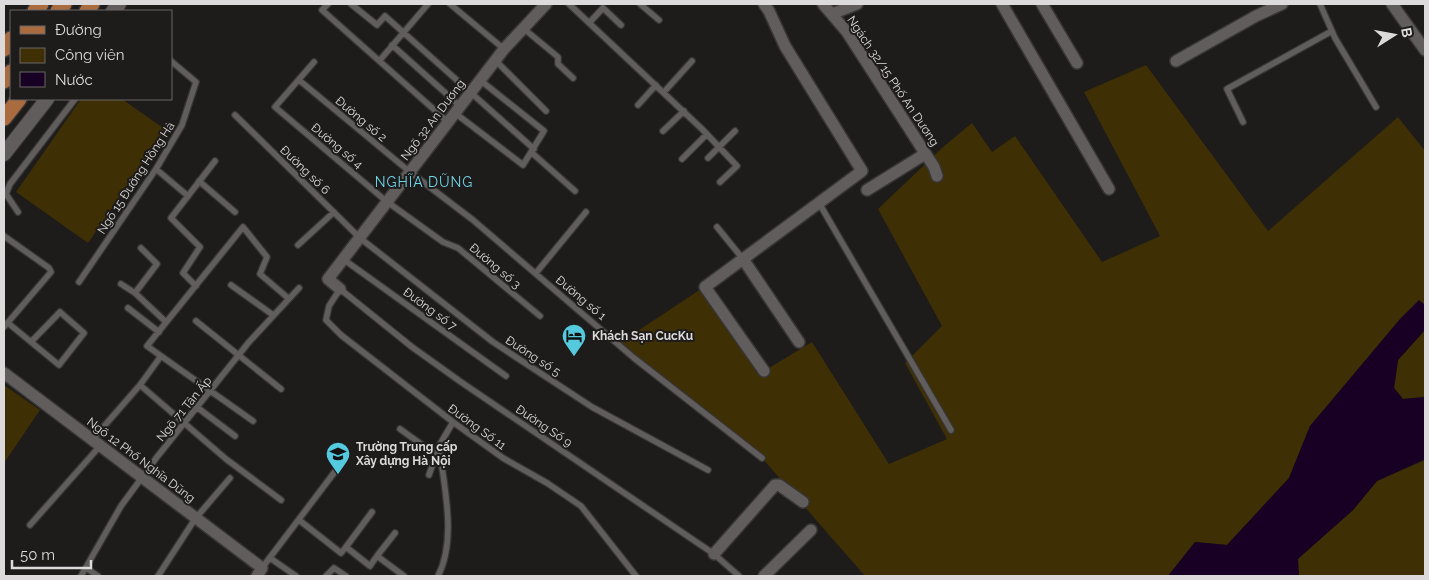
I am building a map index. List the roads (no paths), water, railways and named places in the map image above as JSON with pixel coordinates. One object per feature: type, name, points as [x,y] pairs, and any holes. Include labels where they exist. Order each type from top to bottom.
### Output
[{"type":"main road","points":[[4,118],[18,100]]},
{"type":"street","name":"Ngõ 32 An Dương","points":[[340,289],[328,279],[495,60],[546,4]]},
{"type":"street","points":[[764,4],[785,46],[862,171],[705,287],[764,371]]},
{"type":"street","name":"Ngách 32/15 Phố An Dương","points":[[823,4],[847,32],[937,176]]},
{"type":"street","points":[[832,14],[857,4]]},
{"type":"street","points":[[1002,4],[1109,189]]},
{"type":"street","points":[[1042,4],[1077,63]]},
{"type":"street","points":[[1176,61],[1278,4]]},
{"type":"street","points":[[1392,4],[1425,50]]},
{"type":"street","points":[[4,154],[46,100]]},
{"type":"street","points":[[867,190],[925,154]]},
{"type":"street","points":[[743,259],[799,342]]},
{"type":"street","name":"Ngõ 12 Phố Nghĩa Dũng","points":[[4,373],[195,519],[259,574]]},
{"type":"street","points":[[714,554],[775,485],[779,485],[804,502]]},
{"type":"street","points":[[764,576],[811,530]]},
{"type":"lane","points":[[328,4],[322,10],[380,60],[523,165],[544,131],[480,80]]},
{"type":"lane","points":[[351,4],[377,25],[385,16],[472,92],[575,191]]},
{"type":"lane","points":[[380,60],[428,4]]},
{"type":"lane","points":[[450,4],[504,49]]},
{"type":"lane","points":[[570,4],[684,111],[737,166],[720,182]]},
{"type":"lane","points":[[640,4],[659,20]]},
{"type":"lane","points":[[1320,4],[1332,31],[1376,107]]},
{"type":"lane","points":[[589,23],[603,8],[621,25]]},
{"type":"lane","points":[[523,28],[558,57],[558,64],[573,78]]},
{"type":"lane","points":[[1243,122],[1227,89],[1332,31]]},
{"type":"lane","points":[[392,45],[454,114]]},
{"type":"lane","points":[[495,60],[546,111]]},
{"type":"lane","points":[[664,92],[692,61]]},
{"type":"lane","name":"Ngõ 15 Đường Hồng Hà","points":[[79,282],[156,169],[182,125],[196,82],[172,62]]},
{"type":"lane","points":[[299,80],[314,62]]},
{"type":"lane","name":"Đường số 4","points":[[299,80],[275,106],[386,201]]},
{"type":"lane","name":"Đường số 2","points":[[299,80],[410,172]]},
{"type":"lane","points":[[638,105],[656,85]]},
{"type":"lane","points":[[18,212],[6,194],[10,184],[74,100]]},
{"type":"lane","points":[[663,132],[684,111]]},
{"type":"lane","name":"Đường số 6","points":[[235,116],[360,238]]},
{"type":"lane","points":[[708,158],[736,131]]},
{"type":"lane","points":[[682,159],[707,134]]},
{"type":"lane","points":[[196,286],[183,273],[200,247],[171,218],[215,161]]},
{"type":"lane","points":[[156,169],[188,196]]},
{"type":"lane","name":"Đường số 1","points":[[410,172],[473,220],[634,358],[762,458]]},
{"type":"lane","points":[[199,181],[235,212]]},
{"type":"lane","name":"Đường số 3","points":[[386,201],[443,242],[458,248],[540,316]]},
{"type":"lane","points":[[819,203],[951,430]]},
{"type":"lane","points":[[298,245],[334,212]]},
{"type":"lane","points":[[536,273],[586,212]]},
{"type":"lane","points":[[252,422],[147,346],[243,227],[267,257],[260,274],[288,298]]},
{"type":"lane","points":[[717,227],[743,259]]},
{"type":"lane","points":[[4,236],[51,272],[6,325],[32,342],[60,365],[84,334],[60,312],[32,342]]},
{"type":"lane","name":"Đường số 5","points":[[360,238],[493,342],[592,407],[708,470]]},
{"type":"lane","points":[[135,292],[157,264],[141,248]]},
{"type":"lane","name":"Đường số 7","points":[[343,260],[506,376]]},
{"type":"lane","points":[[121,284],[135,292],[166,322]]},
{"type":"lane","points":[[230,285],[273,315]]},
{"type":"lane","name":"Ngõ 71 Tân Ấp","points":[[81,576],[121,506],[185,423],[273,315],[299,288]]},
{"type":"lane","name":"Đường Số 11","points":[[340,289],[329,306],[326,320],[384,370],[453,422],[503,458],[547,482],[581,506],[636,576]]},
{"type":"lane","name":"Đường Số 9","points":[[340,289],[412,347],[714,554],[739,576]]},
{"type":"lane","points":[[128,308],[159,332]]},
{"type":"lane","points":[[196,322],[281,389]]},
{"type":"lane","points":[[30,524],[96,443],[161,356]]},
{"type":"lane","points":[[140,385],[226,459],[281,500]]},
{"type":"lane","points":[[198,408],[235,436]]},
{"type":"lane","points":[[429,475],[438,448],[453,422]]},
{"type":"lane","points":[[400,429],[425,447],[438,448]]},
{"type":"lane","points":[[438,448],[448,531],[447,554],[438,576]]},
{"type":"lane","points":[[259,574],[343,461]]},
{"type":"lane","points":[[158,576],[195,519],[230,478]]},
{"type":"lane","points":[[301,517],[341,553],[372,512]]},
{"type":"lane","points":[[346,547],[370,566],[394,534]]},
{"type":"lane","points":[[377,556],[404,576]]},
{"type":"lane","points":[[270,558],[296,576]]},
{"type":"lane","points":[[86,568],[98,576]]},
{"type":"lane","points":[[326,576],[334,568],[346,576]]},
{"type":"water","points":[[1419,300],[1425,305],[1425,330],[1398,360],[1394,388],[1403,399],[1425,397],[1425,459],[1377,481],[1353,510],[1298,559],[1299,576],[1168,576],[1195,542],[1227,545],[1289,478],[1310,426],[1400,319]]},
{"type":"place","name":"Khách Sạn CucKu","points":[[574,357]]},
{"type":"place","name":"Trường Trung cấp Xây dựng Hà Nội","points":[[338,475]]},
{"type":"district","name":"NGHĨA DŨNG","points":[[424,182]]}]
